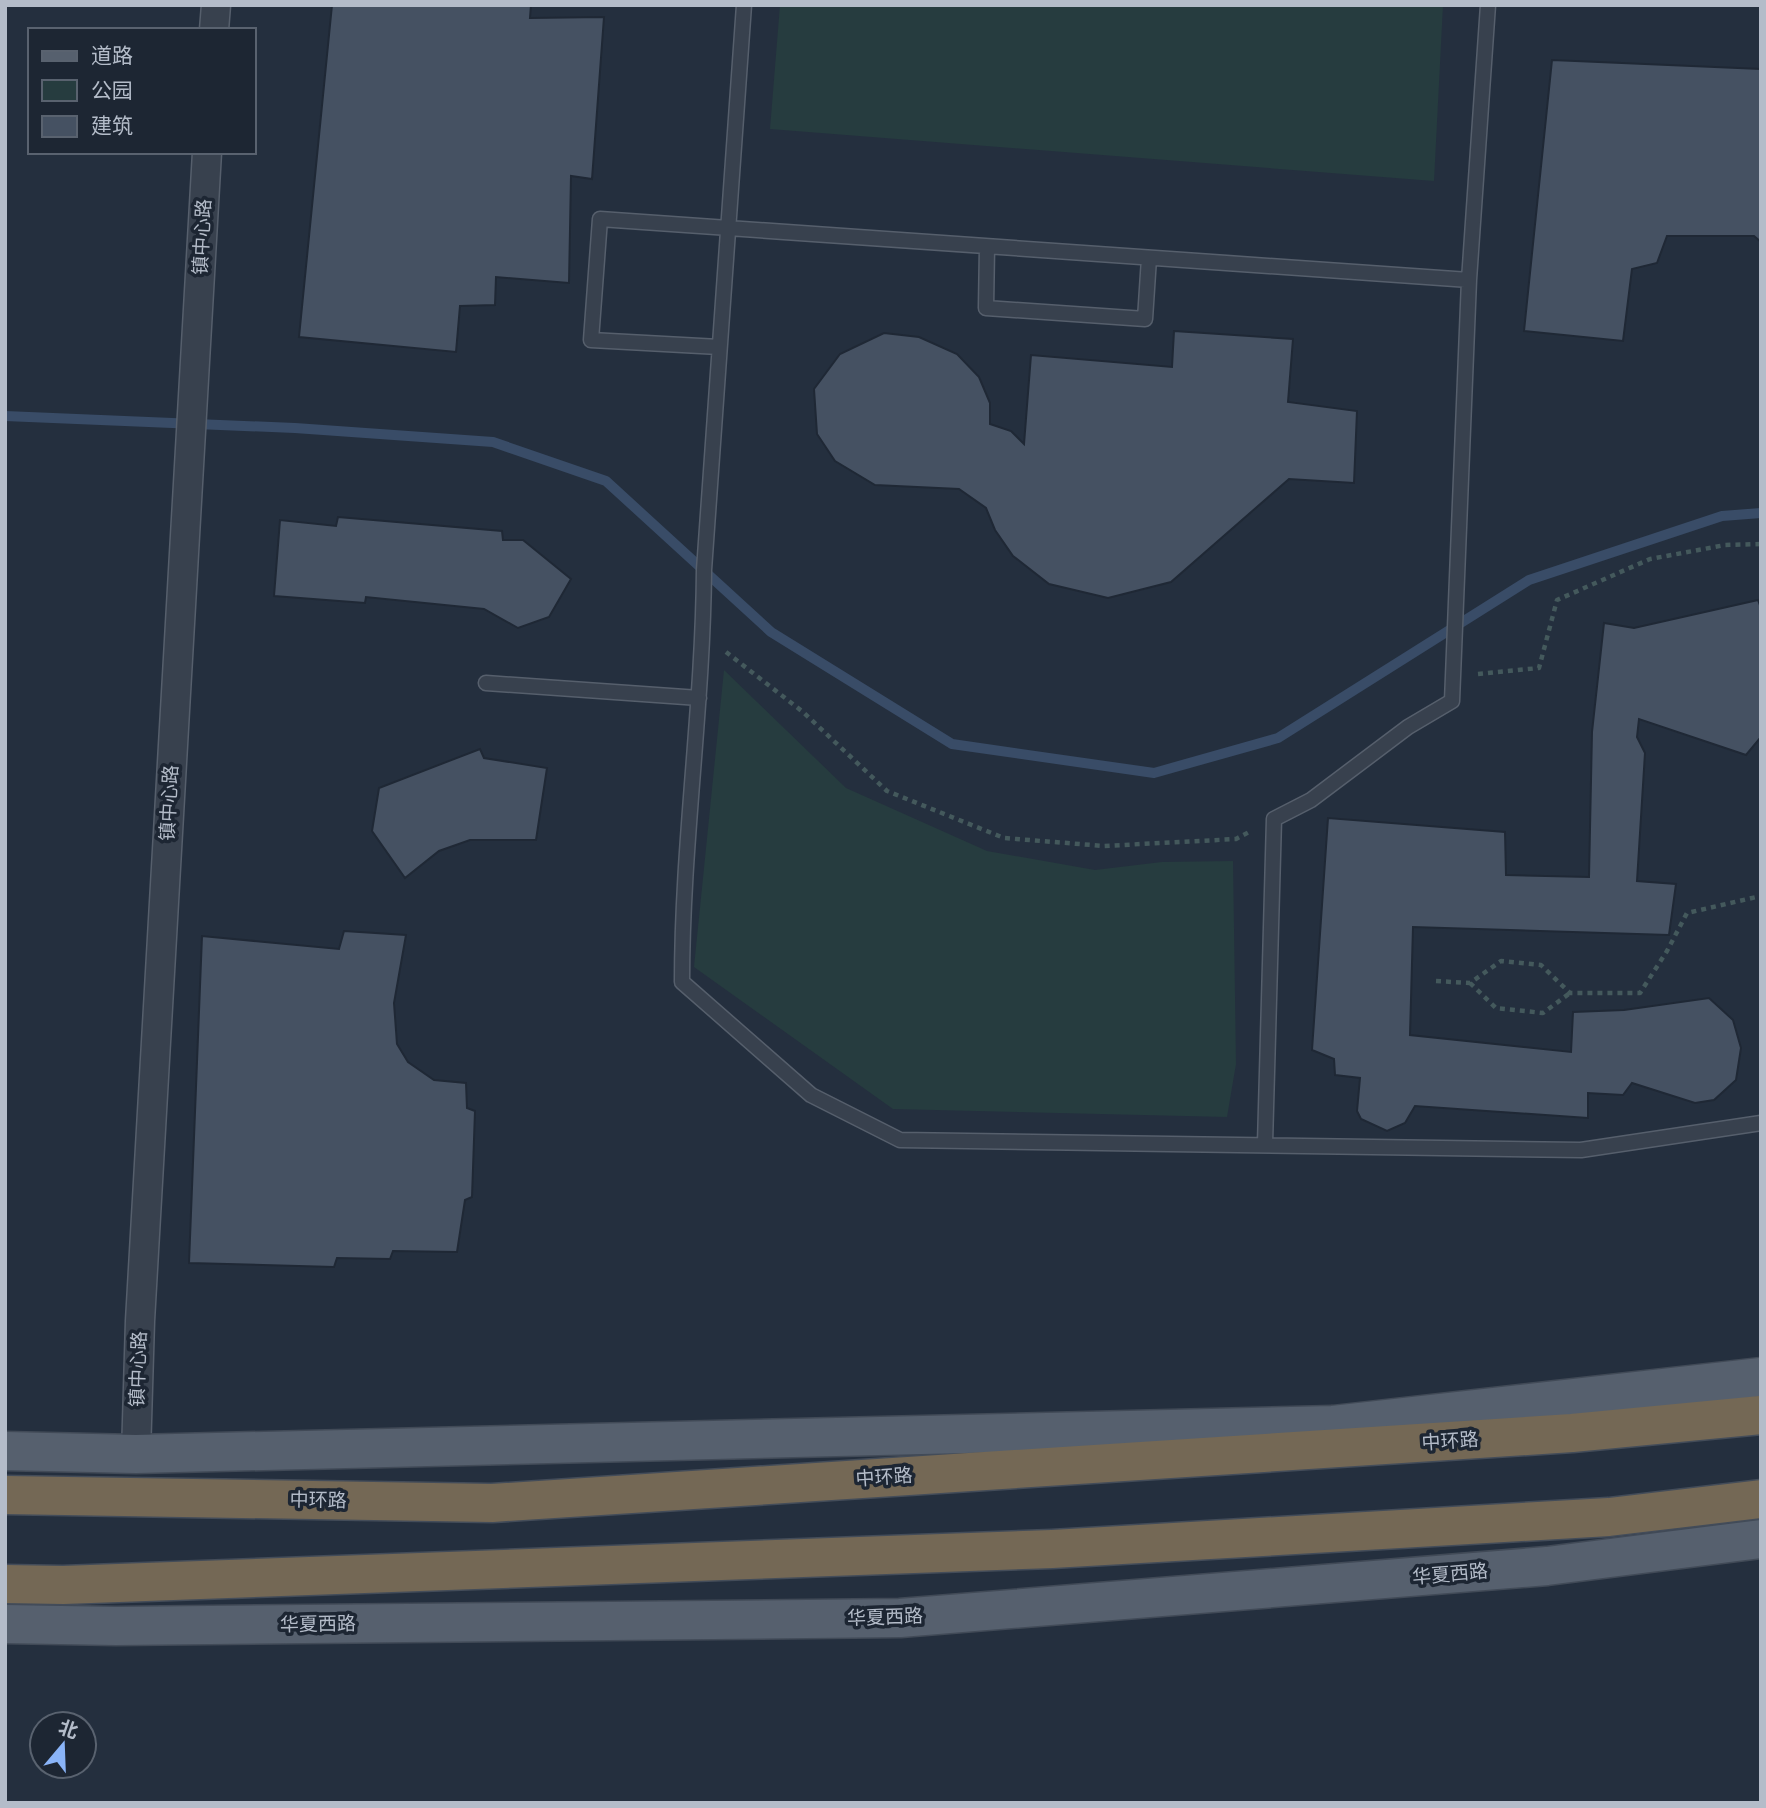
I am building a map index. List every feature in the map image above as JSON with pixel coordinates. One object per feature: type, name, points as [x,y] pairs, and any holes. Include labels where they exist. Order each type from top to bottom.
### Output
[{"type":"highway","name":"中环路","points":[[5,1495],[492,1503],[1572,1433],[1761,1415]]},
{"type":"highway","points":[[5,1584],[63,1586],[1052,1549],[1609,1517],[1761,1499]]},
{"type":"main road","points":[[5,1451],[136,1454],[1333,1425],[1761,1377]]},
{"type":"main road","name":"华夏西路","points":[[5,1624],[130,1626],[900,1618],[1547,1566],[1761,1539]]},
{"type":"street","points":[[214,28],[216,5]]},
{"type":"street","name":"镇中心路","points":[[136,1454],[140,1321],[207,154]]},
{"type":"lane","points":[[744,5],[704,570],[704,634],[682,915],[682,982],[811,1095],[900,1140],[1581,1150],[1761,1124]]},
{"type":"lane","points":[[1265,1144],[1273,819],[1311,800],[1408,727],[1452,701],[1469,280],[1488,5]]},
{"type":"lane","points":[[719,347],[591,340],[600,219],[1469,280]]},
{"type":"lane","points":[[987,247],[986,308],[1145,319],[1149,258]]},
{"type":"lane","points":[[486,682],[699,698]]},
{"type":"path","points":[[1453,677],[1539,668],[1557,600],[1650,559],[1725,545],[1761,544]]},
{"type":"path","points":[[704,634],[803,712],[887,790],[1004,838],[1104,846],[1236,839],[1273,819]]},
{"type":"path","points":[[1470,983],[1496,1008],[1543,1013],[1570,993],[1640,993],[1687,913],[1761,896]]},
{"type":"path","points":[[1436,981],[1470,983],[1502,961],[1541,965],[1570,993]]},
{"type":"green space","points":[[780,5],[1443,5],[1434,181],[770,129]]},
{"type":"green space","points":[[724,670],[846,788],[987,851],[1095,870],[1162,862],[1233,861],[1236,1064],[1227,1117],[893,1109],[694,967]]},
{"type":"building","points":[[332,5],[531,5],[530,18],[604,17],[592,179],[571,176],[569,283],[496,277],[495,305],[460,306],[456,352],[299,337]]},
{"type":"building","points":[[1552,60],[1761,69],[1761,242],[1754,236],[1667,236],[1657,263],[1632,269],[1623,341],[1524,331]]},
{"type":"building","points":[[1174,331],[1293,339],[1288,402],[1357,411],[1354,483],[1289,479],[1171,582],[1108,598],[1049,584],[1013,556],[995,530],[986,508],[959,489],[875,485],[835,461],[817,434],[814,389],[840,354],[884,333],[919,337],[957,354],[979,377],[990,403],[990,424],[1011,431],[1024,444],[1031,355],[1172,367]]},
{"type":"building","points":[[338,517],[502,531],[503,540],[523,540],[571,579],[549,617],[518,628],[484,609],[366,597],[365,603],[274,596],[280,520],[336,526]]},
{"type":"building","points":[[1758,600],[1761,608],[1761,737],[1746,755],[1639,719],[1637,737],[1645,753],[1637,881],[1676,884],[1669,935],[1413,927],[1410,1035],[1571,1052],[1573,1012],[1624,1010],[1709,998],[1733,1020],[1741,1048],[1736,1080],[1714,1100],[1695,1103],[1632,1083],[1623,1095],[1588,1093],[1588,1118],[1415,1106],[1405,1123],[1387,1131],[1361,1119],[1357,1111],[1360,1078],[1335,1075],[1334,1059],[1312,1050],[1328,818],[1505,832],[1506,875],[1589,877],[1592,732],[1604,623],[1634,628]]},
{"type":"building","points":[[480,749],[484,758],[547,768],[536,840],[470,840],[439,851],[405,878],[372,831],[379,788]]},
{"type":"building","points":[[344,931],[406,935],[394,1003],[397,1044],[408,1062],[434,1080],[466,1083],[467,1108],[475,1111],[472,1197],[465,1200],[457,1252],[393,1251],[390,1259],[337,1258],[334,1267],[189,1263],[202,936],[339,949]]},
{"type":"waterway","points":[[5,416],[295,428],[493,442],[606,481],[771,632],[952,744],[1154,773],[1278,738],[1529,580],[1722,516],[1761,513]]}]
